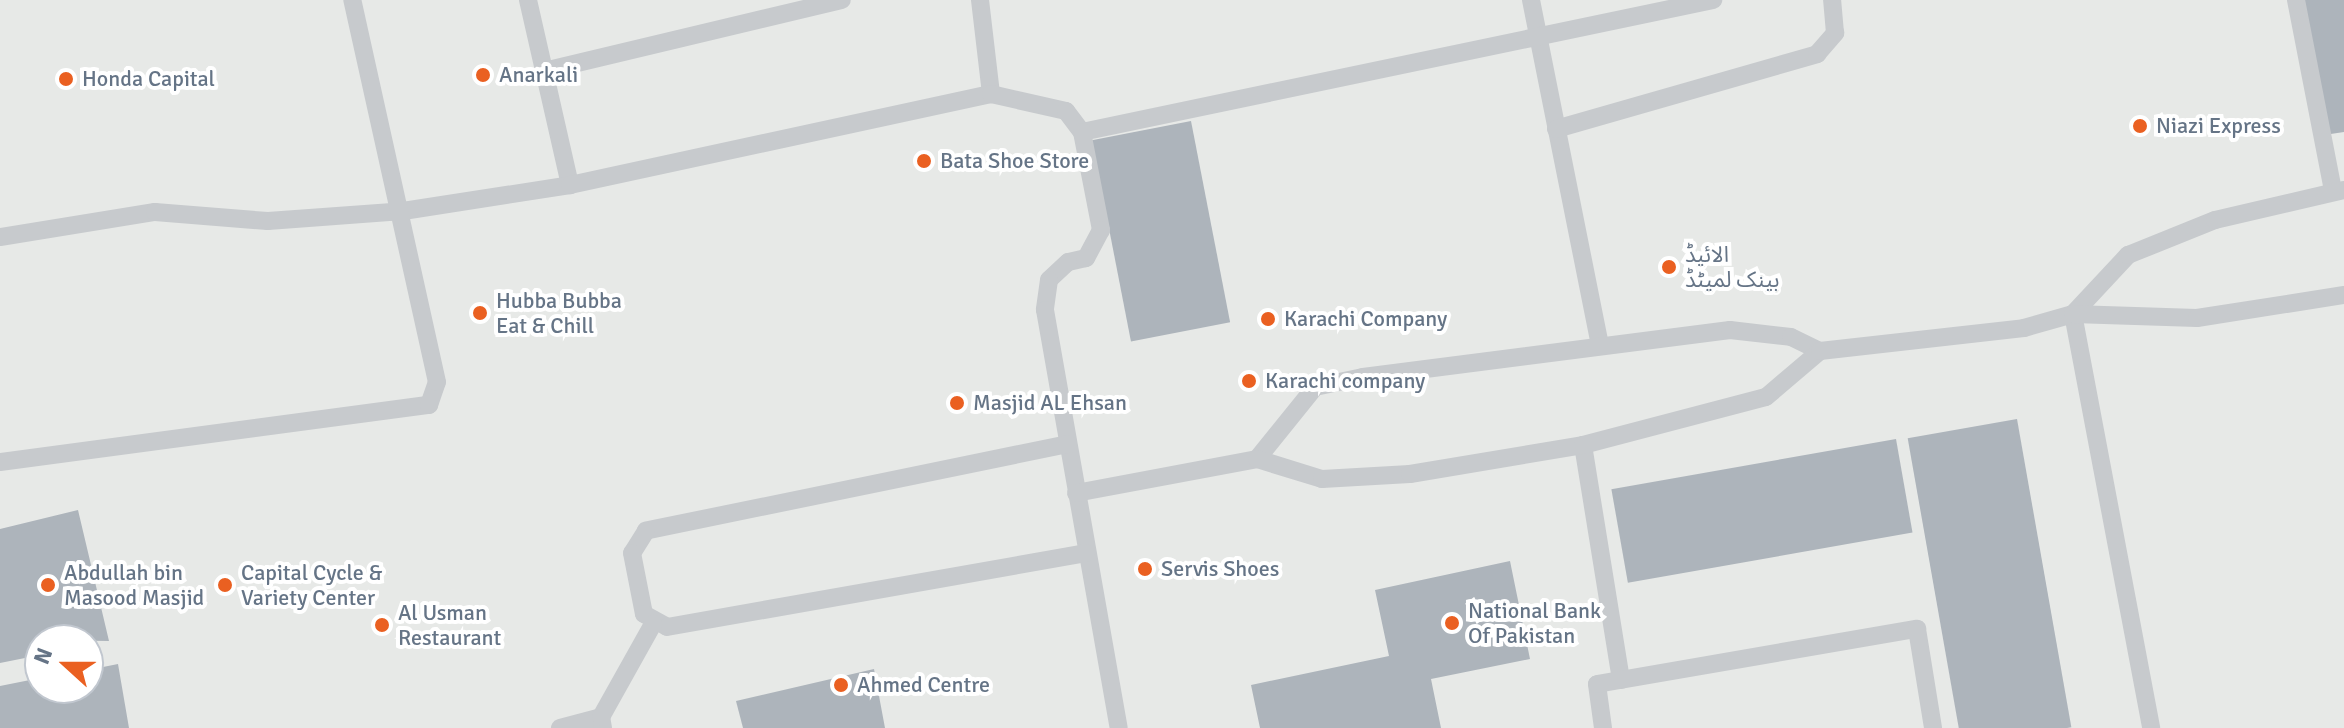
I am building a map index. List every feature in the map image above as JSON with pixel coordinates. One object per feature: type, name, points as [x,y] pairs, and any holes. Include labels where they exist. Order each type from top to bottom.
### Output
[{"type":"lane","points":[[0,462],[429,405],[437,382],[403,211],[352,0]]},
{"type":"lane","points":[[528,0],[570,185]]},
{"type":"lane","points":[[544,71],[842,0]]},
{"type":"lane","points":[[980,0],[991,94]]},
{"type":"lane","points":[[1531,0],[1599,341]]},
{"type":"lane","points":[[1082,132],[1537,32],[1713,0]]},
{"type":"lane","points":[[1556,129],[1817,54],[1835,33],[1832,0]]},
{"type":"lane","points":[[2073,314],[2128,255],[2215,220],[2338,190],[2296,0]]},
{"type":"lane","points":[[0,237],[155,212],[268,221],[403,211],[570,185],[991,94],[1066,111],[1082,132],[1097,246],[1049,280],[1045,310],[1119,728]]},
{"type":"lane","points":[[1257,459],[1315,387],[1599,341],[1730,330],[1791,337],[1820,351],[2024,328],[2073,314],[2197,318],[2344,295]]},
{"type":"lane","points":[[2073,314],[2151,728]]},
{"type":"lane","points":[[1076,493],[1257,459],[1322,479],[1410,474],[1583,445],[1766,397],[1820,351]]},
{"type":"lane","points":[[653,624],[644,614],[632,553],[646,531],[1068,444]]},
{"type":"lane","points":[[1583,445],[1621,680]]},
{"type":"lane","points":[[653,624],[1086,553]]},
{"type":"lane","points":[[560,728],[602,723],[653,624]]},
{"type":"lane","points":[[1603,728],[1597,684],[1917,629],[1933,728]]},
{"type":"shaded area","points":[[0,0],[2344,0],[2344,728],[0,728]]},
{"type":"building","points":[[2302,0],[2344,0],[2344,132],[2324,135]]},
{"type":"building","points":[[1191,121],[1230,322],[1131,342],[1092,140]]},
{"type":"building","points":[[2017,419],[2071,727],[1959,728],[1908,438]]},
{"type":"building","points":[[1896,439],[1912,533],[1628,583],[1611,489]]},
{"type":"building","name":"Abdullah bin Masood Masjid","points":[[78,510],[109,641],[104,641],[104,624],[24,624],[24,658],[0,663],[0,529]]},
{"type":"building","name":"National Bank Of Pakistan","points":[[1510,561],[1530,659],[1431,679],[1441,728],[1260,728],[1251,685],[1389,656],[1375,590]]},
{"type":"building","points":[[118,664],[129,728],[0,728],[0,686],[24,681],[24,704],[104,704],[104,667]]},
{"type":"building","name":"Ahmed Centre","points":[[874,669],[885,728],[743,728],[736,701]]},
{"type":"place","name":"Anarkali","points":[[483,75]]},
{"type":"place","name":"Honda Capital","points":[[66,79]]},
{"type":"place","name":"Niazi Express","points":[[2140,126]]},
{"type":"place","name":"Bata Shoe Store","points":[[924,161]]},
{"type":"place","name":"الائیڈ بینک لمیٹڈ","points":[[1669,267]]},
{"type":"place","name":"Hubba Bubba Eat & Chill","points":[[480,313]]},
{"type":"place","name":"Karachi Company","points":[[1268,319]]},
{"type":"place","name":"Karachi company","points":[[1249,381]]},
{"type":"place","name":"Masjid AL Ehsan","points":[[957,403]]},
{"type":"place","name":"Servis Shoes","points":[[1145,569]]},
{"type":"place","name":"Abdullah bin Masood Masjid","points":[[48,585]]},
{"type":"place","name":"Capital Cycle & Variety Center","points":[[225,585]]},
{"type":"place","name":"National Bank Of Pakistan","points":[[1452,623]]},
{"type":"place","name":"Al Usman Restaurant","points":[[382,625]]},
{"type":"place","name":"Ahmed Centre","points":[[841,685]]}]
